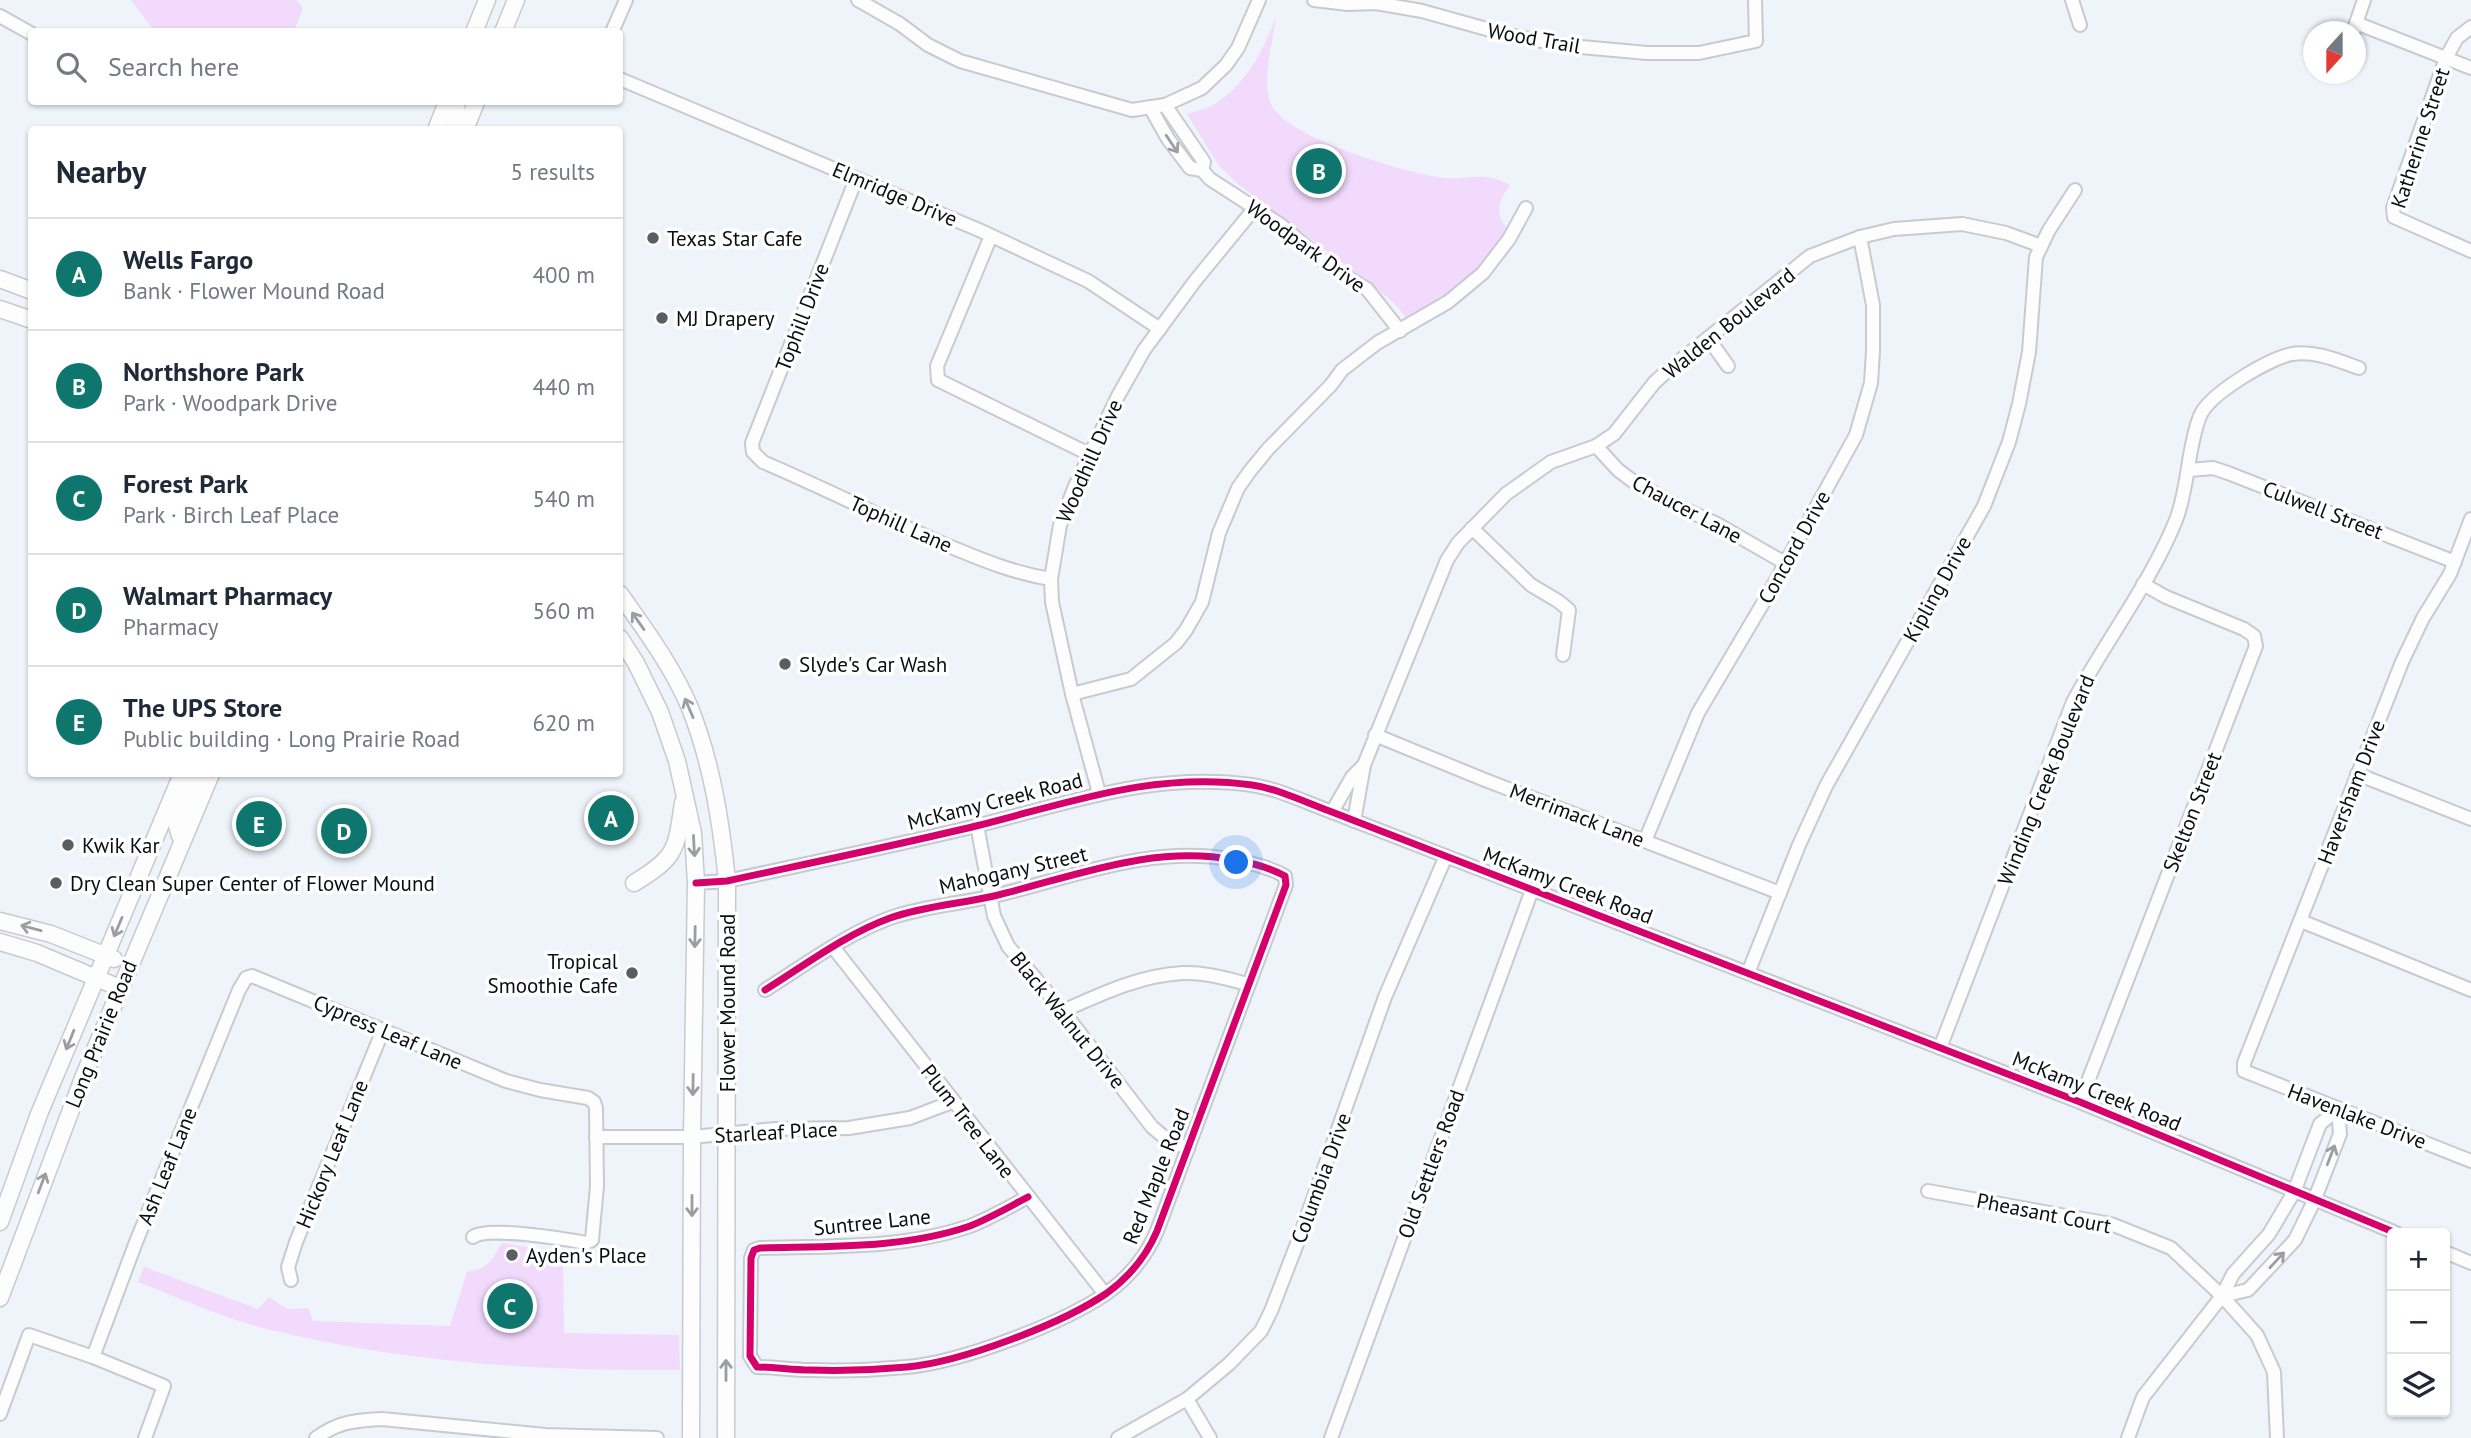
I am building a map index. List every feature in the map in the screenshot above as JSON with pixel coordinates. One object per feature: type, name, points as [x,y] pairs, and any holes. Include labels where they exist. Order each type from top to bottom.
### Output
[{"type":"main road","points":[[476,28],[487,0]]},
{"type":"main road","points":[[505,28],[516,0]]},
{"type":"main road","points":[[438,126],[446,105]]},
{"type":"main road","points":[[454,126],[457,105]]},
{"type":"main road","points":[[467,126],[475,105]]},
{"type":"main road","points":[[0,279],[24,288],[4,310],[28,319]]},
{"type":"main road","name":"Flower Mound Road","points":[[623,598],[657,648],[689,706],[712,772],[721,821],[727,881],[726,1438]]},
{"type":"main road","name":"Flower Mound Road","points":[[623,643],[660,712],[685,790],[694,833],[696,883],[691,1438]]},
{"type":"main road","points":[[636,663],[657,648]]},
{"type":"main road","name":"Long Prairie Road","points":[[0,1222],[39,1114],[181,777]]},
{"type":"main road","points":[[182,841],[177,826],[196,777]]},
{"type":"main road","name":"Long Prairie Road","points":[[0,1298],[129,965],[210,777]]},
{"type":"main road","points":[[634,883],[658,869],[677,845],[685,790]]},
{"type":"main road","points":[[0,921],[51,934],[129,965]]},
{"type":"main road","points":[[0,942],[37,953],[120,988]]},
{"type":"street","points":[[614,28],[626,0]]},
{"type":"street","points":[[858,0],[928,45],[960,61],[1132,110],[1165,105],[1202,88],[1226,65],[1238,48],[1259,0]]},
{"type":"street","name":"Wood Trail","points":[[1314,0],[1348,4],[1376,3],[1422,11],[1508,35],[1570,46],[1647,53],[1699,53],[1756,41],[1755,0]]},
{"type":"street","points":[[2072,0],[2080,25]]},
{"type":"street","points":[[2357,21],[2364,0]]},
{"type":"street","points":[[0,16],[28,32]]},
{"type":"street","name":"Katherine Street","points":[[2471,27],[2458,38],[2446,58],[2393,208],[2394,217],[2471,251]]},
{"type":"street","points":[[2366,31],[2471,68]]},
{"type":"street","name":"Elmridge Drive","points":[[623,80],[991,236],[1087,281],[1160,329]]},
{"type":"street","name":"Woodpark Drive","points":[[1165,105],[1204,162],[1202,170]]},
{"type":"street","name":"Woodpark Drive","points":[[1150,107],[1190,168],[1202,170],[1210,179],[1281,225],[1329,266],[1367,289],[1400,331]]},
{"type":"street","name":"Tophill Drive","points":[[756,455],[752,443],[856,179]]},
{"type":"street","name":"Kipling Drive","points":[[1748,973],[1799,845],[1826,786],[1984,506],[2009,442],[2019,404],[2029,352],[2036,257],[2075,190]]},
{"type":"street","points":[[1072,694],[1131,679],[1176,643],[1202,602],[1219,533],[1238,488],[1250,471],[1268,449],[1331,386],[1342,370],[1377,342],[1448,302],[1483,272],[1509,239],[1526,208]]},
{"type":"street","name":"Woodhill Drive","points":[[1099,793],[1072,694],[1052,602],[1051,579],[1060,525],[1075,486],[1118,396],[1144,350],[1195,281],[1254,209]]},
{"type":"street","name":"Walden Boulevard","points":[[1354,821],[1364,765],[1447,560],[1472,528],[1506,494],[1551,463],[1596,446],[1614,434],[1661,377],[1811,256],[1860,237],[1895,229],[1962,224],[2006,233],[2041,246]]},
{"type":"street","points":[[991,236],[937,366],[938,380],[1091,455]]},
{"type":"street","name":"Concord Drive","points":[[1645,841],[1698,713],[1856,435],[1871,383],[1873,305],[1860,237]]},
{"type":"street","points":[[1708,338],[1728,366]]},
{"type":"street","name":"Winding Creek Boulevard","points":[[1940,1048],[2073,702],[2143,584],[2176,519],[2189,470],[2192,441],[2207,403],[2254,372],[2291,354],[2334,359],[2359,368]]},
{"type":"street","name":"Chaucer Lane","points":[[1596,446],[1618,470],[1634,482],[1717,524],[1785,563]]},
{"type":"street","name":"Tophill Lane","points":[[756,455],[763,462],[992,564],[1051,579]]},
{"type":"street","name":"Culwell Street","points":[[2189,470],[2214,468],[2455,562]]},
{"type":"street","name":"Haversham Drive","points":[[2244,1071],[2244,1063],[2402,662],[2455,562],[2471,519]]},
{"type":"street","points":[[1472,528],[1531,584],[1569,610],[1563,655]]},
{"type":"street","name":"Skelton Street","points":[[2080,1102],[2256,646],[2254,636],[2244,629],[2166,597],[2143,584]]},
{"type":"street","name":"Merrimack Lane","points":[[1375,735],[1780,894]]},
{"type":"street","name":"Walden Boulevard","points":[[1332,812],[1352,777],[1364,765]]},
{"type":"street","points":[[2357,774],[2471,820]]},
{"type":"street","name":"McKamy Creek Road","points":[[696,883],[727,881],[977,825],[1099,793],[1156,783],[1216,782],[1254,786],[1332,812],[2080,1102],[2387,1229]]},
{"type":"street","name":"Black Walnut Drive","points":[[977,825],[994,916],[1008,946],[1063,1011],[1152,1127],[1164,1137],[1188,1149]]},
{"type":"street","name":"Mahogany Street","points":[[765,990],[832,947],[888,919],[924,908],[992,897],[1084,872],[1144,859],[1209,855],[1253,863],[1285,876]]},
{"type":"street","name":"Columbia Drive","points":[[1118,1438],[1187,1399],[1244,1350],[1261,1331],[1271,1311],[1385,997],[1446,856]]},
{"type":"street","name":"Red Maple Road","points":[[757,1367],[869,1370],[923,1364],[995,1344],[1068,1315],[1105,1294],[1131,1272],[1151,1246],[1286,885],[1285,876]]},
{"type":"street","name":"Old Settlers Road","points":[[1331,1438],[1532,890]]},
{"type":"street","points":[[2301,922],[2471,990]]},
{"type":"street","name":"Plum Tree Lane","points":[[832,947],[1105,1294]]},
{"type":"street","points":[[1063,1011],[1122,986],[1182,973],[1209,975],[1248,984]]},
{"type":"street","name":"Cypress Leaf Lane","points":[[246,978],[258,978],[506,1081],[588,1098],[594,1102],[596,1108],[596,1137]]},
{"type":"street","name":"Ash Leaf Lane","points":[[93,1357],[136,1242],[246,978]]},
{"type":"street","name":"Hickory Leaf Lane","points":[[292,1280],[288,1267],[296,1242],[383,1030]]},
{"type":"street","name":"Havenlake Drive","points":[[2244,1071],[2471,1161]]},
{"type":"street","name":"Starleaf Place","points":[[596,1137],[692,1138],[775,1129],[849,1128],[909,1118],[952,1102]]},
{"type":"street","points":[[2128,1438],[2143,1397],[2222,1296],[2233,1274],[2269,1234],[2294,1192],[2320,1124],[2338,1109]]},
{"type":"street","points":[[2222,1296],[2248,1290],[2295,1240],[2314,1201],[2340,1134],[2338,1109]]},
{"type":"street","points":[[473,1237],[479,1233],[498,1232],[586,1243],[592,1240],[597,1186],[596,1137]]},
{"type":"street","name":"Pheasant Court","points":[[1928,1191],[2111,1224],[2171,1248],[2222,1296],[2256,1335],[2274,1373],[2277,1438]]},
{"type":"street","name":"Suntree Lane","points":[[757,1367],[750,1356],[751,1258],[754,1250],[865,1245],[920,1238],[990,1218],[1028,1197]]},
{"type":"street","points":[[2450,1254],[2471,1263]]},
{"type":"street","points":[[0,1414],[29,1335],[164,1386],[145,1438]]},
{"type":"street","points":[[1187,1399],[1210,1438]]},
{"type":"street","points":[[316,1438],[333,1426],[382,1419],[509,1432],[657,1438]]},
{"type":"shaded area","points":[[131,0],[296,0],[303,8],[295,28],[152,28]]},
{"type":"shaded area","points":[[1276,17],[1268,72],[1268,93],[1270,102],[1279,115],[1297,128],[1319,140],[1398,168],[1437,177],[1490,178],[1510,185],[1499,207],[1501,218],[1508,229],[1506,235],[1476,274],[1447,298],[1409,321],[1394,303],[1372,285],[1238,184],[1219,166],[1187,114],[1213,105],[1235,88],[1266,42]]},
{"type":"shaded area","points":[[502,1243],[563,1253],[564,1333],[679,1335],[680,1370],[523,1366],[418,1357],[366,1349],[248,1324],[138,1282],[144,1267],[258,1309],[269,1297],[287,1309],[308,1308],[313,1321],[450,1326],[467,1272],[486,1266]]},
{"type":"cycle path","points":[[696,883],[727,881],[976,826],[1078,799],[1146,786],[1216,782],[1262,787],[2080,1102],[2387,1229]]},
{"type":"cycle path","points":[[765,990],[842,941],[890,918],[994,896],[1113,865],[1173,856],[1204,856],[1254,864],[1285,876],[1286,885],[1157,1231],[1142,1258],[1123,1280],[1088,1305],[1038,1329],[982,1350],[929,1364],[871,1370],[803,1370],[757,1367],[750,1356],[751,1258],[754,1250],[866,1245],[919,1239],[970,1226],[1028,1197]]},
{"type":"place","name":"Northshore Park","points":[[1319,171]]},
{"type":"place","name":"Texas Star Cafe","points":[[653,238]]},
{"type":"place","name":"MJ Drapery","points":[[662,318]]},
{"type":"place","name":"Slyde's Car Wash","points":[[785,664]]},
{"type":"place","name":"Wells Fargo","points":[[611,818]]},
{"type":"place","name":"The UPS Store","points":[[259,824]]},
{"type":"place","name":"Walmart Pharmacy","points":[[344,831]]},
{"type":"place","name":"Kwik Kar","points":[[68,845]]},
{"type":"place","name":"Dry Clean Super Center of Flower Mound","points":[[56,883]]},
{"type":"place","name":"Tropical Smoothie Cafe","points":[[632,973]]},
{"type":"place","name":"Ayden's Place","points":[[512,1255]]},
{"type":"place","name":"Forest Park","points":[[510,1306]]}]
